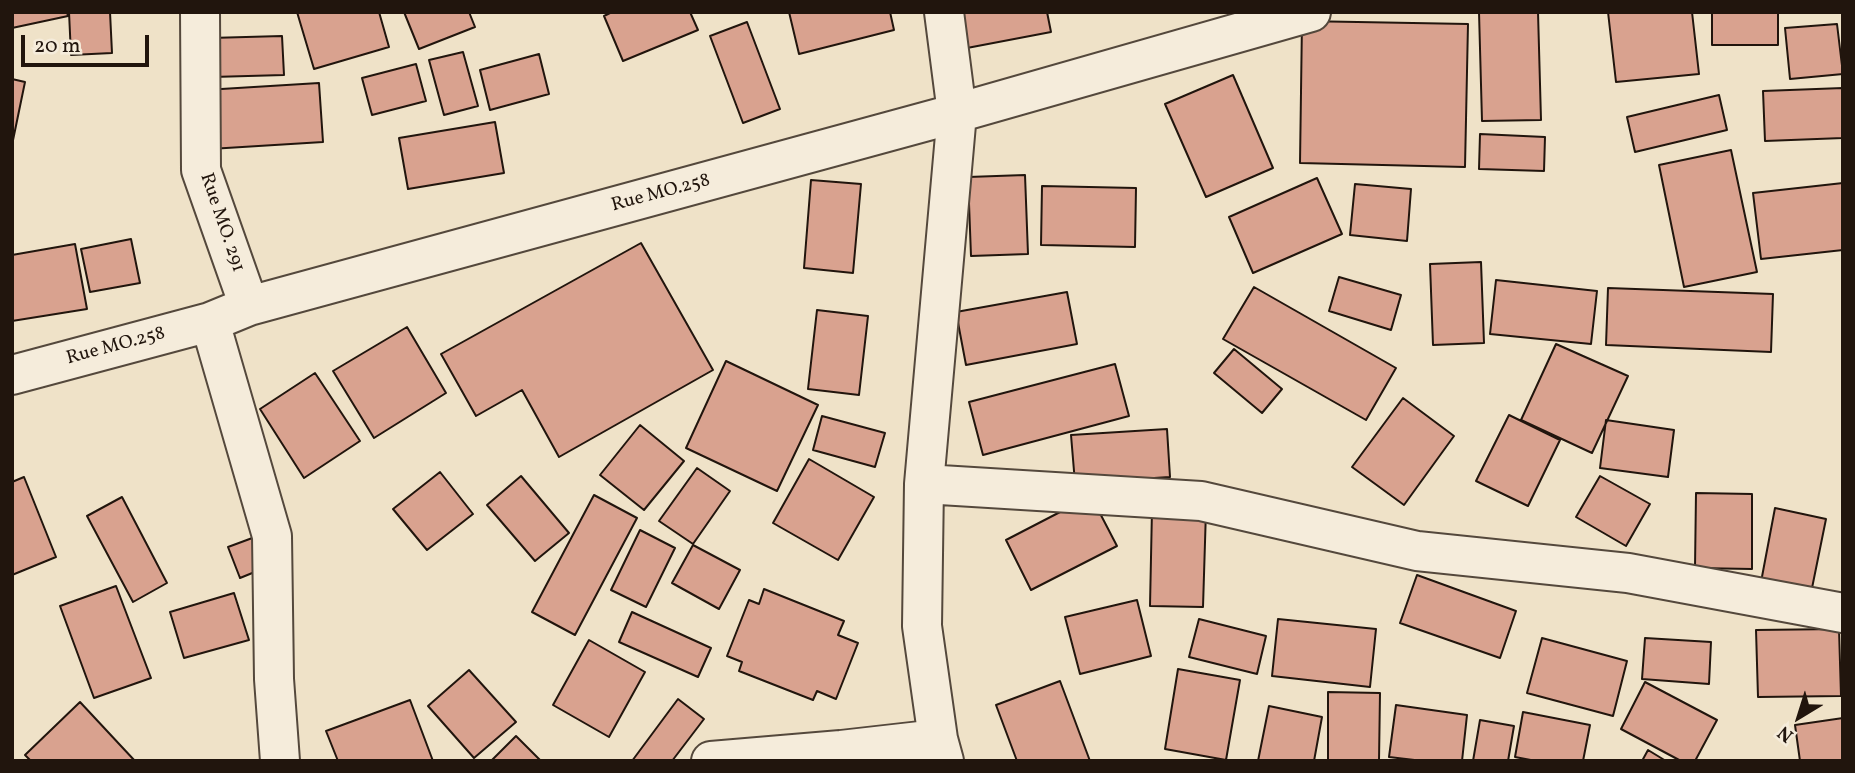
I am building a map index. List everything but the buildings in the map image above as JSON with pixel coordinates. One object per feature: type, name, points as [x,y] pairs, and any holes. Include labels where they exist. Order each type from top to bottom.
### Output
[{"type":"street","name":"Rue MO. 291","points":[[200,12],[201,170],[249,306]]},
{"type":"street","points":[[711,761],[841,750],[941,750],[922,626],[925,484],[957,113],[944,12]]},
{"type":"street","name":"Rue MO.258","points":[[12,375],[210,322],[249,306],[957,113],[1311,12]]},
{"type":"street","points":[[210,322],[272,537],[274,679],[280,761]]},
{"type":"street","points":[[925,484],[1201,502],[1417,551],[1628,573],[1843,612]]}]
